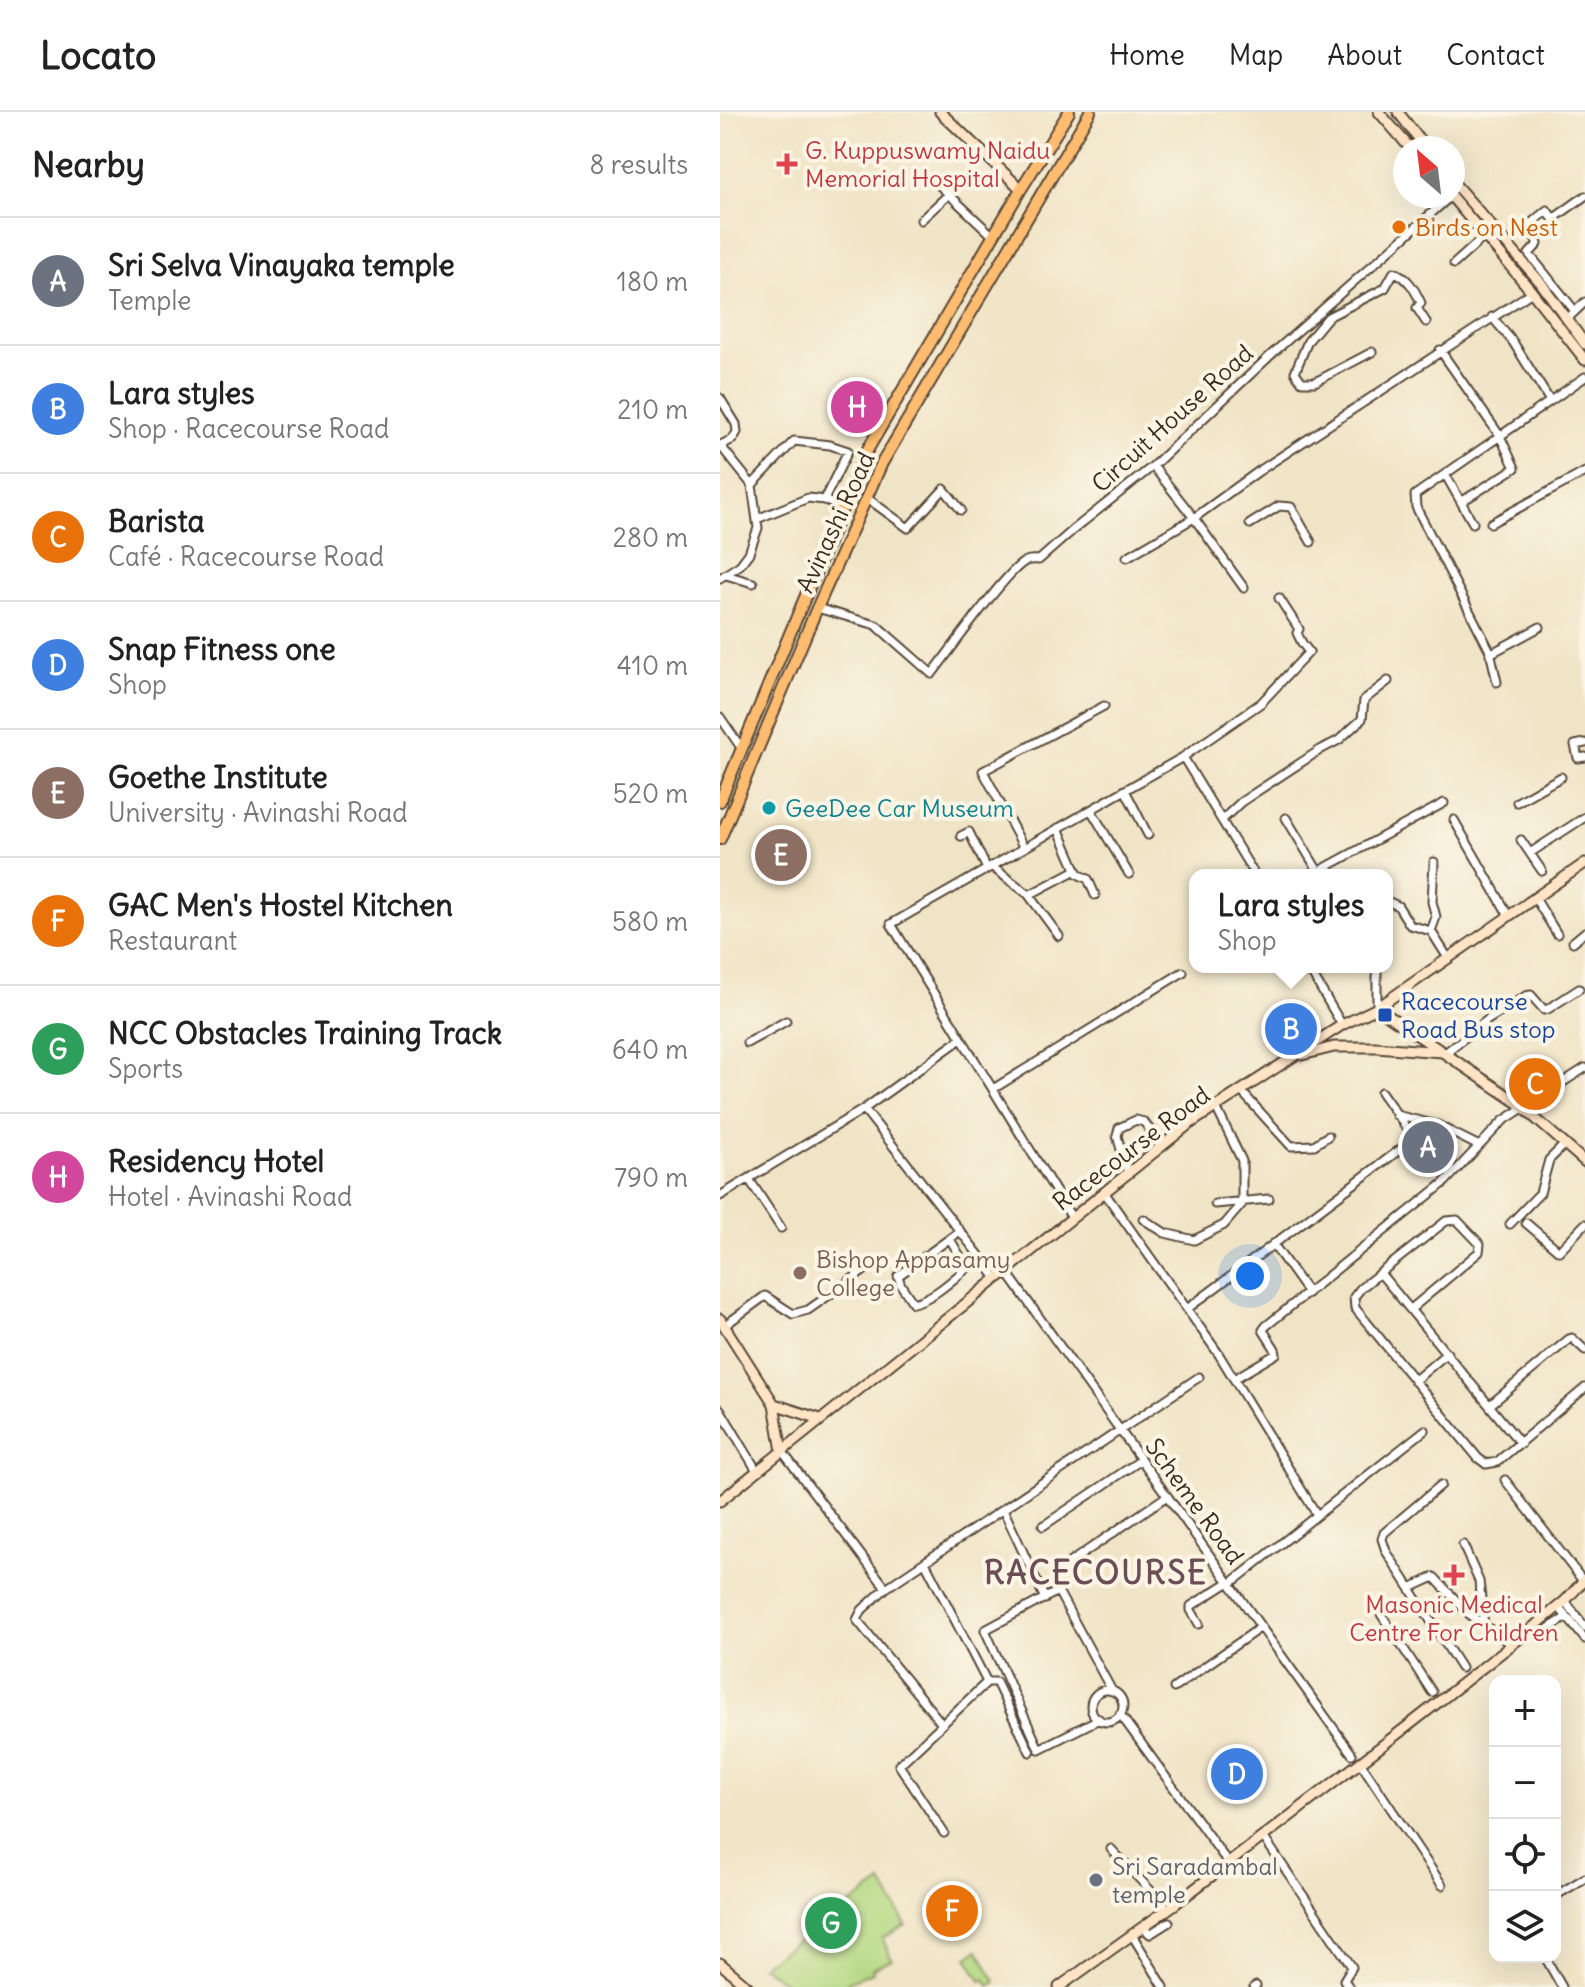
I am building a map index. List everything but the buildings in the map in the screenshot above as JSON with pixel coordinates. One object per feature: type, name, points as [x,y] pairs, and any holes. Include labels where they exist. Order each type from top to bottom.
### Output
[{"type":"main road","name":"Avinashi Road","points":[[720,801],[865,454],[1069,112]]},
{"type":"main road","name":"Avinashi Road","points":[[720,839],[817,608],[890,450],[1090,112]]},
{"type":"street","points":[[940,112],[1021,189]]},
{"type":"street","points":[[1379,112],[1400,136]]},
{"type":"street","points":[[1398,112],[1417,136]]},
{"type":"street","points":[[938,184],[993,236]]},
{"type":"street","points":[[921,220],[949,194]]},
{"type":"street","points":[[1575,311],[1529,254],[1538,244],[1529,225],[1547,210],[1553,219],[1585,196]]},
{"type":"street","points":[[1465,204],[1541,283],[1585,344]]},
{"type":"street","name":"Circuit House Road","points":[[817,608],[876,625],[932,674],[1019,565],[1029,559],[1039,560],[1153,466],[1273,353],[1436,208]]},
{"type":"street","points":[[1465,208],[1585,360]]},
{"type":"street","points":[[1454,264],[1485,236]]},
{"type":"street","points":[[1384,255],[1394,272],[1403,275],[1416,291],[1421,303],[1417,308],[1426,322]]},
{"type":"street","points":[[1372,352],[1315,382],[1302,382],[1295,372],[1308,341],[1328,317],[1385,288],[1394,272]]},
{"type":"street","points":[[1127,557],[1194,518],[1259,471],[1532,292]]},
{"type":"street","points":[[1567,319],[1585,302]]},
{"type":"street","points":[[1492,317],[1513,342],[1550,401]]},
{"type":"street","points":[[1440,350],[1500,436],[1515,468],[1461,502]]},
{"type":"street","points":[[1497,682],[1490,654],[1416,507],[1415,495],[1585,377]]},
{"type":"street","points":[[720,398],[736,424],[737,432],[733,439],[720,445],[752,485],[757,519],[756,536],[749,553],[740,565],[723,577]]},
{"type":"street","points":[[752,485],[794,441],[830,445],[848,451],[824,500]]},
{"type":"street","points":[[1153,466],[1244,588]]},
{"type":"street","points":[[1491,523],[1585,472]]},
{"type":"street","points":[[1445,474],[1473,523]]},
{"type":"street","points":[[867,498],[908,528],[944,489],[961,510]]},
{"type":"street","points":[[757,519],[808,498],[824,500],[842,508]]},
{"type":"street","points":[[1250,524],[1279,506],[1291,507],[1311,542]]},
{"type":"street","points":[[723,577],[753,583]]},
{"type":"street","points":[[1072,1218],[891,924],[1183,757],[1261,703],[1309,652],[1297,633],[1299,629],[1279,598]]},
{"type":"street","points":[[1490,654],[1540,627]]},
{"type":"street","points":[[1222,820],[1241,802],[1339,740],[1362,719],[1364,700],[1388,681]]},
{"type":"street","points":[[1024,848],[983,771],[1104,706]]},
{"type":"street","points":[[720,717],[742,749]]},
{"type":"street","points":[[1585,743],[1575,745],[1578,758],[1585,757]]},
{"type":"street","points":[[1183,757],[1251,869]]},
{"type":"street","points":[[1517,802],[1561,777]]},
{"type":"street","points":[[1125,790],[1148,835]]},
{"type":"street","points":[[1322,869],[1444,803]]},
{"type":"street","points":[[1091,810],[1129,874]]},
{"type":"street","points":[[1530,853],[1585,817]]},
{"type":"street","points":[[1286,818],[1313,869]]},
{"type":"street","points":[[1454,820],[1509,916]]},
{"type":"street","points":[[1058,828],[1078,874],[1088,879],[1095,895]]},
{"type":"street","points":[[961,836],[969,832],[989,868],[1029,895],[1059,936]]},
{"type":"street","points":[[1521,840],[1542,871]]},
{"type":"street","points":[[1431,931],[1436,917],[1432,902],[1434,862]]},
{"type":"street","name":"Racecourse Road","points":[[720,1501],[1188,1125],[1342,1025],[1377,1008],[1585,863]]},
{"type":"street","points":[[1029,895],[1076,870]]},
{"type":"street","points":[[1535,898],[1557,934]]},
{"type":"street","points":[[1393,904],[1398,906],[1410,925],[1431,931],[1448,958]]},
{"type":"street","points":[[1573,942],[1585,932]]},
{"type":"street","points":[[993,1089],[1183,972]]},
{"type":"street","points":[[1312,973],[1342,1025]]},
{"type":"street","points":[[1377,973],[1377,1008],[1525,1109],[1585,1162]]},
{"type":"street","points":[[1295,1056],[1334,1047],[1444,1053],[1526,996],[1531,995],[1544,1010],[1579,989]]},
{"type":"street","points":[[747,1043],[786,1021]]},
{"type":"street","points":[[720,1196],[864,1109],[961,1039]]},
{"type":"street","points":[[1234,1379],[1276,1354],[1263,1330],[1444,1183],[1503,1121],[1585,1068]]},
{"type":"street","points":[[1241,1091],[1291,1146],[1314,1145],[1328,1136]]},
{"type":"street","points":[[1381,1092],[1414,1139]]},
{"type":"street","points":[[1143,1219],[1165,1233],[1194,1240],[1224,1225],[1242,1204],[1242,1161],[1216,1107]]},
{"type":"street","points":[[864,1109],[997,1278]]},
{"type":"street","points":[[1396,1115],[1437,1125],[1479,1146]]},
{"type":"street","points":[[1128,1173],[1117,1136],[1119,1128],[1136,1120],[1144,1122],[1162,1146]]},
{"type":"street","points":[[1187,1309],[1437,1125]]},
{"type":"street","points":[[1510,1224],[1540,1193],[1549,1160],[1565,1144]]},
{"type":"street","points":[[749,1179],[781,1228]]},
{"type":"street","points":[[1104,1192],[1218,1353],[1317,1515]]},
{"type":"street","points":[[1215,1204],[1269,1199]]},
{"type":"street","points":[[1411,1309],[1479,1252],[1480,1244],[1457,1220],[1446,1221],[1361,1288],[1354,1297],[1355,1308],[1486,1464],[1497,1462],[1521,1444],[1585,1388]]},
{"type":"street","points":[[1526,1223],[1559,1251],[1585,1224]]},
{"type":"street","points":[[950,1239],[967,1268],[922,1301],[913,1303],[898,1276],[960,1231]]},
{"type":"street","points":[[1273,1244],[1308,1293]]},
{"type":"street","points":[[872,1265],[808,1310],[793,1314],[765,1296],[722,1322],[774,1404],[782,1451],[886,1588]]},
{"type":"street","name":"Scheme Road","points":[[1006,1271],[1352,1754]]},
{"type":"street","points":[[1380,1273],[1521,1444]]},
{"type":"street","points":[[1490,1405],[1569,1339],[1576,1340],[1585,1350]]},
{"type":"street","points":[[1414,1381],[1447,1353]]},
{"type":"street","points":[[942,1724],[857,1620],[862,1610],[886,1588],[1199,1377]]},
{"type":"street","points":[[774,1404],[820,1419]]},
{"type":"street","points":[[720,1409],[757,1471]]},
{"type":"street","points":[[1199,1624],[1191,1606],[1230,1583],[1425,1430]]},
{"type":"street","points":[[1043,1526],[1141,1460]]},
{"type":"street","points":[[1059,1987],[1264,1838],[1512,1645],[1584,1580],[1505,1480]]},
{"type":"street","points":[[1441,1485],[1384,1533],[1382,1539],[1386,1551],[1461,1668]]},
{"type":"street","points":[[1069,1563],[1167,1496]]},
{"type":"street","points":[[1003,1509],[1045,1599]]},
{"type":"street","points":[[1463,1545],[1479,1581],[1484,1625]]},
{"type":"street","points":[[925,1562],[987,1682]]},
{"type":"street","points":[[1410,1588],[1434,1577],[1469,1614],[1512,1645]]},
{"type":"street","points":[[1099,1719],[1039,1749],[985,1630],[1058,1591],[1112,1691],[1122,1701],[1120,1714],[1111,1721],[1099,1719],[1093,1713],[1094,1698],[1102,1691],[1112,1691]]},
{"type":"street","points":[[1562,1603],[1567,1617],[1585,1639]]},
{"type":"street","points":[[1562,1603],[1585,1627]]},
{"type":"street","points":[[1381,1614],[1432,1692]]},
{"type":"street","points":[[1549,1628],[1567,1617]]},
{"type":"street","points":[[1174,1688],[1261,1627]]},
{"type":"street","points":[[944,1833],[899,1765],[987,1682],[996,1682],[1030,1752]]},
{"type":"street","points":[[1120,1714],[1229,1864]]},
{"type":"street","points":[[1360,1762],[1442,1885]]},
{"type":"street","points":[[1264,1838],[1352,1967],[1344,1980],[1349,1987]]},
{"type":"street","points":[[1111,1849],[1168,1909]]},
{"type":"street","points":[[1561,1892],[1585,1878]]},
{"type":"street","points":[[1143,1927],[1150,1934],[1169,1922]]},
{"type":"street","points":[[1132,1935],[1164,1987]]},
{"type":"street","points":[[720,1963],[748,1987]]},
{"type":"street","points":[[1548,1963],[1562,1987]]},
{"type":"green space","points":[[882,1883],[906,1925],[882,1938],[892,1959],[872,1968],[873,1972],[847,1982],[849,1987],[798,1987],[761,1966]]},
{"type":"green space","points":[[978,1950],[996,1982],[989,1986],[985,1979],[981,1981],[967,1957]]},
{"type":"place","name":"G. Kuppuswamy Naidu Memorial Hospital","points":[[787,164]]},
{"type":"place","name":"Birds on Nest","points":[[1399,227]]},
{"type":"place","name":"Residency Hotel","points":[[857,407]]},
{"type":"place","name":"GeeDee Car Museum","points":[[769,808]]},
{"type":"place","name":"Goethe Institute","points":[[781,855]]},
{"type":"place","name":"Racecourse Road Bus stop","points":[[1385,1015]]},
{"type":"place","name":"Lara styles","points":[[1291,1029]]},
{"type":"place","name":"Barista","points":[[1535,1084]]},
{"type":"place","name":"Sri Selva Vinayaka temple","points":[[1428,1147]]},
{"type":"place","name":"Bishop Appasamy College","points":[[800,1273]]},
{"type":"place","name":"Masonic Medical Centre For Children","points":[[1454,1575]]},
{"type":"place","name":"Snap Fitness one","points":[[1237,1774]]},
{"type":"place","name":"Sri Saradambal temple","points":[[1096,1880]]},
{"type":"place","name":"GAC Men's Hostel Kitchen","points":[[952,1911]]},
{"type":"place","name":"NCC Obstacles Training Track","points":[[831,1923]]},
{"type":"district","name":"RACECOURSE","points":[[1096,1572]]}]
